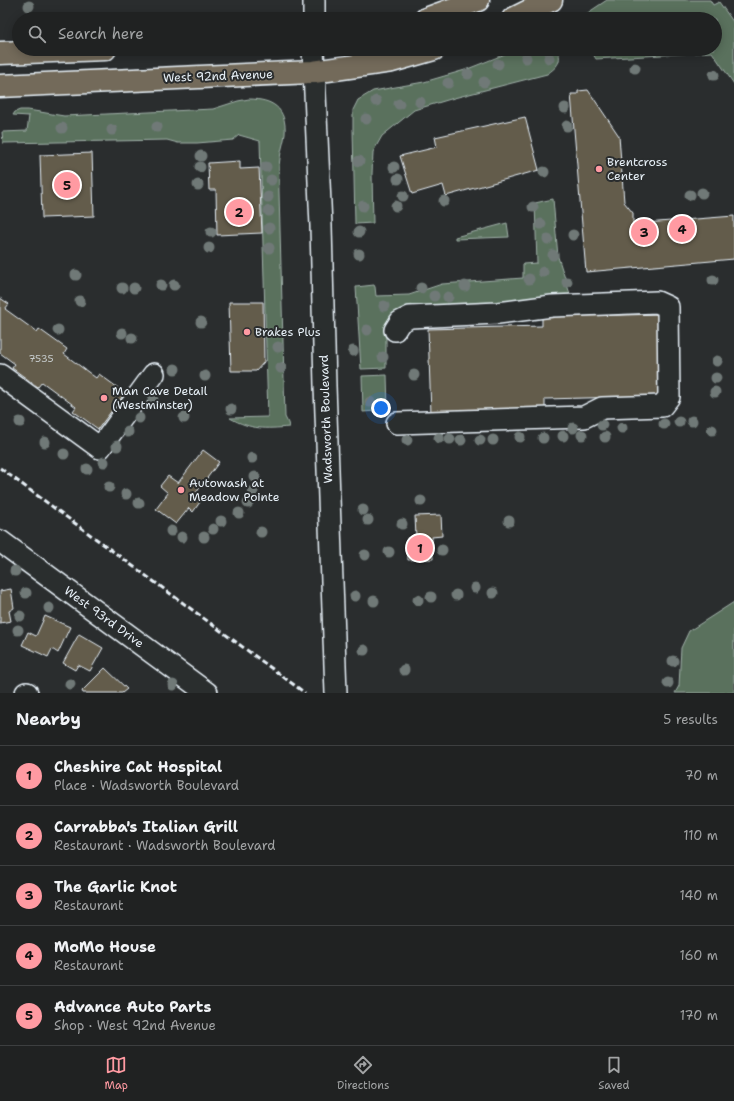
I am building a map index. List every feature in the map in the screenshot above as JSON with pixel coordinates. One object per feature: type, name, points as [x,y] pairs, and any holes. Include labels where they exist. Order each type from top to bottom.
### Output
[{"type":"main road","points":[[445,12],[478,0]]},
{"type":"main road","points":[[527,12],[549,1]]},
{"type":"main road","points":[[0,53],[12,53]]},
{"type":"main road","name":"West 92nd Avenue","points":[[0,86],[313,72],[392,61],[410,56]]},
{"type":"street","points":[[314,0],[314,12]]},
{"type":"street","name":"Wadsworth Boulevard","points":[[312,56],[321,226],[336,693]]},
{"type":"street","points":[[395,330],[400,322],[410,317],[498,313],[552,306],[657,302],[668,307],[669,397],[662,406],[602,408],[584,417],[397,423]]},
{"type":"street","points":[[0,375],[100,448],[154,374]]},
{"type":"street","name":"West 93rd Drive","points":[[0,541],[207,693]]},
{"type":"green space","points":[[607,0],[710,0],[713,5],[719,2],[734,23],[734,84],[715,56],[722,56],[722,12],[589,12]]},
{"type":"green space","points":[[500,56],[559,56],[558,63],[554,69],[547,74],[414,110],[382,136],[373,152],[373,223],[355,224],[353,110],[358,100],[373,91],[424,82],[465,70]]},
{"type":"green space","points":[[594,56],[646,56],[596,59]]},
{"type":"green space","points":[[249,99],[257,99],[271,103],[281,112],[285,125],[285,134],[279,162],[279,179],[285,417],[289,427],[252,427],[230,418],[268,417],[260,141],[239,135],[233,140],[197,143],[178,143],[167,140],[3,143],[2,132],[27,131],[29,116],[13,115],[15,112],[20,110],[64,116],[213,109]]},
{"type":"green space","points":[[553,199],[558,257],[571,297],[386,330],[386,368],[361,369],[356,287],[374,285],[376,296],[409,295],[442,284],[523,278],[523,264],[537,263],[535,203]]},
{"type":"green space","points":[[507,223],[509,237],[455,239],[455,237]]},
{"type":"green space","points":[[387,375],[388,410],[363,412],[362,376]]},
{"type":"green space","points":[[734,602],[734,693],[675,693],[679,686],[681,648],[689,631]]},
{"type":"building","name":"Brentcross Center","points":[[588,90],[619,136],[624,202],[633,213],[633,224],[734,216],[734,259],[586,272],[571,94],[578,94],[578,91]]},
{"type":"building","points":[[525,117],[539,170],[446,196],[443,185],[412,194],[400,156],[437,147],[435,137]]},
{"type":"building","points":[[92,153],[94,216],[42,218],[40,155]]},
{"type":"building","points":[[240,161],[240,169],[259,168],[262,233],[217,235],[216,190],[209,190],[208,163]]},
{"type":"building","points":[[0,298],[9,304],[5,309],[37,332],[39,329],[67,349],[64,354],[96,378],[99,374],[125,393],[98,429],[73,411],[76,407],[42,382],[38,387],[12,368],[15,364],[0,353]]},
{"type":"building","name":"Brakes Plus","points":[[229,302],[263,302],[264,362],[256,371],[231,371]]},
{"type":"building","points":[[661,314],[663,396],[545,399],[545,411],[431,414],[428,329],[542,326],[542,317]]},
{"type":"building","name":"Autowash at Meadow Pointe","points":[[203,450],[219,462],[193,497],[200,502],[193,512],[189,508],[176,524],[156,509],[168,493],[160,486],[168,476],[178,483]]},
{"type":"building","points":[[441,515],[442,536],[432,537],[433,559],[408,560],[407,538],[416,537],[415,516]]},
{"type":"building","points":[[11,589],[14,608],[9,611],[11,621],[0,623],[0,591]]},
{"type":"building","points":[[45,616],[70,627],[58,653],[52,649],[48,657],[22,645],[28,632],[36,636]]},
{"type":"building","points":[[79,634],[103,648],[90,671],[78,665],[75,670],[63,663]]},
{"type":"building","points":[[105,668],[127,689],[122,693],[83,693],[82,691]]},
{"type":"railway","points":[[0,468],[305,693]]},
{"type":"place","name":"Brentcross Center","points":[[599,169]]},
{"type":"place","name":"Advance Auto Parts","points":[[67,185]]},
{"type":"place","name":"Carrabba's Italian Grill","points":[[239,212]]},
{"type":"place","name":"MoMo House","points":[[682,229]]},
{"type":"place","name":"The Garlic Knot","points":[[644,232]]},
{"type":"place","name":"Brakes Plus","points":[[247,332]]},
{"type":"place","name":"Man Cave Detail (Westminster)","points":[[104,398]]},
{"type":"place","name":"Autowash at Meadow Pointe","points":[[181,490]]},
{"type":"place","name":"Cheshire Cat Hospital","points":[[420,548]]}]
